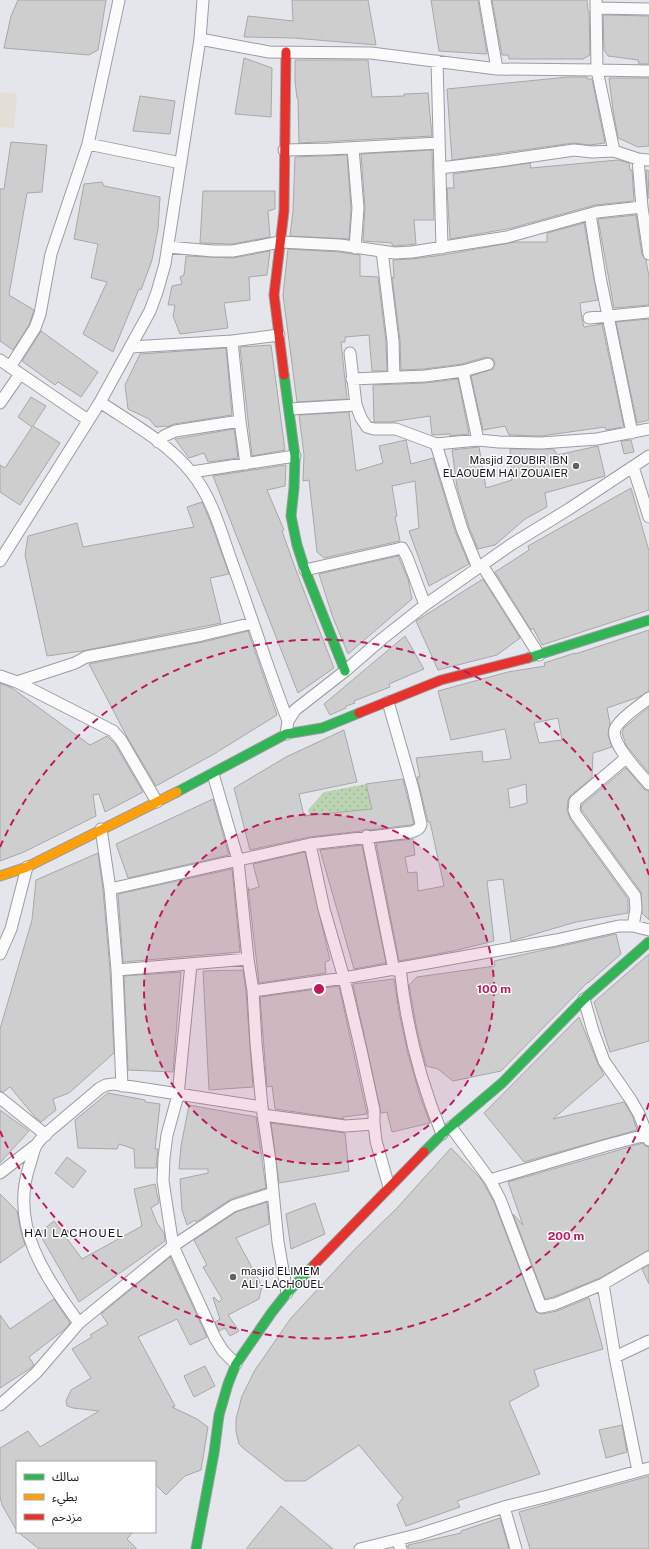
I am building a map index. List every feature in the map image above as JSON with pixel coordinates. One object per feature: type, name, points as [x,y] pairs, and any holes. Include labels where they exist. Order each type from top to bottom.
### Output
[{"type":"street","points":[[10,367],[35,328],[40,314],[51,254],[88,144],[120,0]]},
{"type":"street","points":[[0,561],[100,402],[150,311],[157,292],[165,264],[168,246],[200,39],[203,0]]},
{"type":"street","points":[[485,0],[498,69]]},
{"type":"street","points":[[614,151],[597,70],[596,4],[649,9]]},
{"type":"street","points":[[200,39],[269,52],[371,53],[498,69],[649,71]]},
{"type":"street","points":[[286,52],[284,211],[274,295],[295,456],[294,488],[291,506],[296,545],[345,671]]},
{"type":"street","points":[[436,61],[442,248]]},
{"type":"street","points":[[284,150],[439,143]]},
{"type":"street","points":[[88,144],[181,163]]},
{"type":"street","points":[[353,148],[358,208],[356,248]]},
{"type":"street","points":[[440,168],[574,150],[592,152],[614,151],[643,159],[642,207],[649,254]]},
{"type":"street","points":[[168,246],[213,251],[233,251],[280,242],[340,245],[395,253],[412,252],[507,237],[590,214],[642,207]]},
{"type":"street","points":[[590,214],[600,277],[632,433]]},
{"type":"street","points":[[382,251],[393,341],[394,377]]},
{"type":"street","points":[[589,318],[649,312]]},
{"type":"street","points":[[130,347],[232,341],[279,335]]},
{"type":"street","points":[[232,341],[246,464]]},
{"type":"street","points":[[350,353],[352,379],[360,418],[367,427],[374,429],[396,429],[436,444],[478,440],[541,443],[598,439],[649,429]]},
{"type":"street","points":[[0,360],[88,420]]},
{"type":"street","points":[[352,379],[425,376],[463,370],[488,364]]},
{"type":"street","points":[[463,370],[478,440]]},
{"type":"street","points":[[0,403],[20,374]]},
{"type":"street","points":[[100,402],[168,448],[192,472],[207,496],[216,516],[269,673],[288,721]]},
{"type":"street","points":[[290,409],[356,404]]},
{"type":"street","points":[[158,442],[164,436],[175,431],[240,421]]},
{"type":"street","points":[[436,444],[462,529],[480,566],[539,655]]},
{"type":"street","points":[[192,472],[295,456]]},
{"type":"street","points":[[286,734],[288,721],[296,710],[425,605],[480,566],[649,456]]},
{"type":"street","points":[[634,467],[649,518]]},
{"type":"street","points":[[305,570],[402,548],[407,557],[425,605]]},
{"type":"street","points":[[0,876],[27,867],[102,830],[213,774],[286,734],[322,728],[441,680],[539,655],[649,620]]},
{"type":"street","points":[[17,682],[86,657],[202,635],[253,623]]},
{"type":"street","points":[[0,676],[17,682],[113,731],[121,740],[156,802]]},
{"type":"street","points":[[649,698],[616,727],[614,731],[626,758],[649,784]]},
{"type":"street","points":[[110,889],[310,844],[367,836],[412,832],[420,828],[421,824],[413,789],[388,702]]},
{"type":"street","points":[[626,758],[575,801],[574,810],[576,816],[634,896],[636,909],[633,926]]},
{"type":"street","points":[[213,774],[238,860],[248,959],[253,991],[256,1043],[263,1111],[270,1161],[278,1242],[287,1293]]},
{"type":"street","points":[[102,830],[110,889],[117,970],[122,1086]]},
{"type":"street","points":[[367,836],[413,1046],[433,1111],[442,1134]]},
{"type":"street","points":[[310,844],[324,909],[344,978],[374,1110],[376,1141],[388,1187]]},
{"type":"street","points":[[0,954],[11,929],[27,867]]},
{"type":"street","points":[[253,991],[397,969],[556,940],[619,926],[633,926],[649,930]]},
{"type":"street","points":[[196,1549],[214,1454],[219,1414],[236,1364],[272,1312],[287,1293],[388,1187],[442,1134],[502,1083],[584,999],[649,942]]},
{"type":"street","points":[[117,970],[248,959]]},
{"type":"street","points":[[191,964],[178,1095],[167,1135],[163,1181],[173,1246],[215,1338],[223,1351],[236,1364]]},
{"type":"street","points":[[490,1180],[604,1146],[648,1136],[634,1104],[604,1061],[592,1031],[584,999]]},
{"type":"street","points":[[0,1173],[36,1145],[100,1088],[106,1085],[122,1086],[178,1095],[345,1126],[374,1124]]},
{"type":"street","points":[[0,1098],[46,1135]]},
{"type":"street","points":[[451,1127],[490,1180],[500,1199],[537,1298],[542,1307],[555,1304],[604,1284],[649,1257]]},
{"type":"street","points":[[36,1145],[26,1179],[24,1202],[25,1219],[35,1255],[54,1288],[79,1323]]},
{"type":"street","points":[[0,1405],[36,1373],[79,1323],[173,1246],[233,1206],[273,1193]]},
{"type":"street","points":[[604,1284],[615,1357],[638,1471]]},
{"type":"street","points":[[615,1357],[649,1341]]},
{"type":"street","points":[[360,1549],[399,1544],[420,1534],[504,1507],[649,1468]]},
{"type":"street","points":[[504,1507],[516,1549]]},
{"type":"shaded area","points":[[0,92],[17,94],[14,128],[0,127]]},
{"type":"green space","points":[[366,784],[372,809],[311,818],[308,810],[324,792]]},
{"type":"building","points":[[18,0],[106,0],[98,50],[89,55],[4,48],[11,16]]},
{"type":"building","points":[[292,0],[368,0],[376,45],[294,38],[244,37],[248,16],[293,21]]},
{"type":"building","points":[[431,0],[478,0],[487,54],[439,51]]},
{"type":"building","points":[[492,0],[587,0],[589,11],[590,55],[583,59],[509,59],[508,55],[502,55]]},
{"type":"building","points":[[603,15],[649,16],[649,64],[639,64],[638,60],[608,56],[604,50]]},
{"type":"building","points":[[244,58],[272,68],[271,117],[235,114]]},
{"type":"building","points":[[295,60],[368,60],[372,97],[404,96],[404,94],[428,93],[432,136],[299,143]]},
{"type":"building","points":[[568,77],[587,77],[587,79],[592,79],[605,143],[590,145],[573,143],[452,160],[447,89]]},
{"type":"building","points":[[609,78],[649,78],[649,146],[638,147],[618,138]]},
{"type":"building","points":[[140,96],[175,101],[170,134],[133,131]]},
{"type":"building","points":[[11,142],[47,145],[42,192],[27,193],[9,295],[34,310],[29,325],[13,350],[0,341],[0,189],[4,189]]},
{"type":"building","points":[[432,150],[434,220],[414,220],[416,244],[395,246],[392,245],[392,243],[363,241],[365,207],[361,154]]},
{"type":"building","points":[[347,155],[351,208],[349,239],[290,236],[293,211],[295,157]]},
{"type":"building","points":[[618,160],[629,163],[630,170],[632,170],[634,201],[595,205],[512,228],[450,239],[447,188],[454,188],[453,174],[530,163],[531,168]]},
{"type":"building","points":[[646,170],[649,171],[648,199]]},
{"type":"building","points":[[102,182],[104,186],[160,197],[158,229],[152,260],[141,290],[139,289],[113,352],[83,334],[107,282],[91,278],[98,244],[74,239],[84,184]]},
{"type":"building","points":[[203,191],[275,191],[275,209],[268,211],[270,237],[232,244],[200,243]]},
{"type":"building","points":[[636,215],[642,255],[646,260],[649,277],[649,305],[614,308],[598,219]]},
{"type":"building","points":[[584,223],[598,300],[580,303],[582,319],[584,327],[602,324],[624,427],[606,430],[605,427],[541,436],[509,435],[505,426],[483,430],[471,376],[493,369],[495,362],[493,359],[486,357],[462,364],[424,369],[401,370],[400,340],[392,277],[394,278],[393,260],[443,255],[515,242],[547,242],[547,233]]},
{"type":"building","points":[[288,249],[339,252],[360,255],[360,276],[378,277],[386,342],[387,371],[372,371],[369,335],[345,337],[345,342],[341,342],[347,399],[297,402],[283,295]]},
{"type":"building","points":[[270,251],[267,275],[249,277],[250,300],[224,303],[228,328],[180,334],[173,316],[175,305],[168,305],[172,286],[182,284],[180,277],[184,275],[186,256],[233,258]]},
{"type":"building","points":[[649,319],[649,420],[637,423],[616,322]]},
{"type":"building","points":[[41,331],[98,372],[81,397],[58,382],[55,385],[22,361]]},
{"type":"building","points":[[271,345],[285,450],[252,456],[240,347]]},
{"type":"building","points":[[226,348],[232,415],[174,424],[167,427],[156,427],[149,419],[128,409],[125,385],[140,354]]},
{"type":"building","points":[[458,379],[469,434],[450,436],[450,434],[432,435],[430,416],[390,422],[374,422],[373,385],[425,383]]},
{"type":"building","points":[[31,397],[46,406],[33,426],[60,443],[20,505],[0,492],[0,465],[5,468],[32,427],[18,417]]},
{"type":"building","points":[[349,412],[356,471],[383,463],[379,446],[406,440],[411,464],[433,458],[455,531],[469,564],[429,586],[409,531],[419,528],[415,481],[392,486],[397,516],[395,517],[400,541],[324,558],[317,552],[309,480],[303,481],[304,455],[299,415]]},
{"type":"building","points":[[234,429],[238,458],[208,462],[204,453],[189,458],[175,439]]},
{"type":"building","points":[[631,440],[634,452],[624,454],[621,441]]},
{"type":"building","points":[[598,446],[605,476],[545,493],[547,507],[525,519],[495,545],[478,549],[469,527],[457,487],[452,450],[479,447],[486,488],[512,480],[510,449],[554,449],[557,455]]},
{"type":"building","points":[[286,465],[285,486],[267,490],[284,530],[282,531],[297,573],[334,668],[298,693],[213,476]]},
{"type":"building","points":[[631,488],[649,551],[649,610],[542,645],[533,628],[531,630],[495,572],[529,550],[528,546]]},
{"type":"building","points":[[202,502],[229,574],[210,578],[221,623],[82,651],[47,656],[25,555],[28,536],[77,523],[83,547],[194,527],[187,507]]},
{"type":"building","points":[[398,556],[408,579],[412,599],[348,654],[332,615],[319,574]]},
{"type":"building","points":[[483,579],[520,638],[497,655],[438,670],[416,621]]},
{"type":"building","points":[[649,630],[649,691],[639,697],[607,708],[610,723],[608,735],[612,747],[593,753],[592,778],[570,796],[567,809],[570,819],[628,899],[628,913],[576,922],[511,941],[503,879],[487,881],[494,941],[453,951],[399,961],[376,843],[413,839],[415,855],[405,857],[408,873],[417,872],[418,891],[444,886],[430,822],[428,822],[417,777],[420,777],[416,758],[482,751],[483,762],[511,759],[505,729],[451,740],[438,691],[508,672],[545,666],[544,663]],"holes":[[[558,718],[562,740],[539,743],[534,723]],[[526,784],[527,803],[510,808],[508,789]]]},
{"type":"building","points":[[248,631],[277,715],[214,754],[156,786],[126,735],[89,664],[203,642]]},
{"type":"building","points":[[405,636],[424,669],[389,684],[390,687],[354,701],[355,703],[330,715],[324,704]]},
{"type":"building","points":[[0,683],[12,688],[90,745],[107,736],[115,744],[143,792],[105,812],[99,794],[93,795],[96,816],[24,852],[0,861]]},
{"type":"building","points":[[649,707],[649,773],[626,745],[622,733],[624,728]]},
{"type":"building","points":[[344,730],[357,782],[299,794],[304,816],[372,809],[366,784],[403,779],[414,824],[309,837],[250,850],[234,788],[286,757]]},
{"type":"building","points":[[626,768],[644,789],[649,791],[649,920],[642,913],[641,892],[581,809],[582,805]]},
{"type":"building","points":[[213,799],[229,855],[128,878],[116,844]]},
{"type":"building","points":[[362,845],[386,963],[354,969],[320,850]]},
{"type":"building","points":[[305,852],[330,960],[325,962],[326,973],[259,983],[248,887],[249,890],[259,887],[253,864]]},
{"type":"building","points":[[98,853],[110,970],[114,1053],[69,1093],[53,1099],[56,1110],[41,1122],[10,1087],[3,1092],[0,1091],[0,1029],[32,920],[36,880]]},
{"type":"building","points":[[232,869],[240,952],[123,962],[118,894]]},
{"type":"building","points":[[616,934],[621,954],[588,982],[501,1071],[453,1081],[438,1069],[426,1066],[417,1030],[409,985],[417,977],[495,966],[494,961]]},
{"type":"building","points":[[649,954],[649,1041],[610,1052],[594,1002]]},
{"type":"building","points":[[243,970],[253,1087],[209,1090],[203,971]]},
{"type":"building","points":[[181,972],[173,1072],[128,1070],[124,976]]},
{"type":"building","points":[[394,979],[408,1054],[420,1096],[430,1123],[392,1132],[387,1112],[381,1113],[353,984]]},
{"type":"building","points":[[339,986],[367,1114],[343,1117],[344,1119],[275,1109],[272,1086],[267,1087],[260,997]]},
{"type":"building","points":[[579,1017],[604,1075],[553,1119],[624,1102],[633,1117],[637,1130],[524,1162],[484,1113]]},
{"type":"building","points":[[108,1093],[160,1104],[155,1149],[158,1149],[156,1168],[135,1168],[134,1149],[119,1144],[117,1149],[78,1148],[75,1120]]},
{"type":"building","points":[[189,1105],[256,1117],[266,1188],[231,1199],[196,1222],[195,1220],[187,1225],[182,1210],[180,1179],[208,1173],[208,1169],[179,1169],[181,1146]]},
{"type":"building","points":[[0,1110],[29,1131],[0,1163]]},
{"type":"building","points":[[271,1123],[345,1133],[349,1171],[279,1183]]},
{"type":"building","points":[[643,1143],[645,1146],[649,1147],[649,1250],[600,1278],[545,1299],[513,1214],[523,1225],[508,1182]]},
{"type":"building","points":[[451,1148],[481,1179],[494,1202],[536,1312],[542,1314],[557,1311],[589,1298],[603,1349],[534,1370],[539,1386],[509,1402],[540,1474],[457,1501],[460,1507],[406,1526],[397,1505],[403,1498],[359,1445],[305,1481],[285,1481],[239,1444],[236,1431],[236,1419],[242,1396],[255,1370],[291,1318],[356,1248],[397,1208]]},
{"type":"building","points":[[67,1157],[86,1171],[73,1188],[55,1173]]},
{"type":"building","points":[[155,1184],[159,1203],[151,1208],[157,1223],[164,1233],[165,1241],[79,1302],[39,1233],[54,1221],[82,1259],[142,1226],[134,1189]]},
{"type":"building","points":[[0,1194],[17,1211],[25,1245],[0,1263]]},
{"type":"building","points":[[267,1202],[269,1224],[236,1238],[262,1286],[259,1299],[228,1315],[239,1331],[230,1336],[225,1328],[219,1331],[215,1322],[220,1319],[213,1298],[214,1297],[219,1302],[222,1299],[203,1267],[207,1265],[194,1240],[236,1212]]},
{"type":"building","points":[[315,1203],[325,1234],[291,1249],[286,1214]]},
{"type":"building","points":[[170,1257],[207,1337],[190,1345],[177,1319],[138,1337],[175,1406],[172,1407],[197,1419],[208,1427],[201,1470],[185,1476],[166,1495],[156,1485],[156,1461],[16,1461],[16,1529],[2,1505],[0,1496],[0,1448],[28,1431],[40,1447],[99,1411],[73,1408],[67,1406],[66,1401],[71,1390],[91,1378],[72,1349],[92,1337],[90,1335],[108,1324],[101,1314]]},
{"type":"building","points":[[649,1265],[649,1284],[642,1269]]},
{"type":"building","points":[[54,1299],[70,1323],[65,1329],[29,1357],[34,1365],[31,1368],[0,1388],[0,1315],[10,1329]]},
{"type":"building","points":[[205,1366],[215,1386],[194,1397],[184,1376]]},
{"type":"building","points":[[622,1425],[627,1452],[606,1458],[599,1430]]},
{"type":"building","points":[[649,1476],[649,1549],[530,1549],[519,1512]]},
{"type":"building","points":[[281,1506],[333,1549],[246,1549]]},
{"type":"building","points":[[500,1518],[509,1549],[408,1549],[408,1545],[461,1533],[461,1531]]},
{"type":"building","points":[[19,1533],[132,1533],[127,1539],[137,1549],[39,1549]]},
{"type":"traffic: fast","points":[[284,375],[295,456],[291,516],[297,545],[305,570],[345,671]]},
{"type":"traffic: fast","points":[[528,658],[649,620]]},
{"type":"traffic: fast","points":[[177,792],[286,734],[322,728],[359,713]]},
{"type":"traffic: fast","points":[[424,1152],[442,1134],[502,1083],[584,999],[649,942]]},
{"type":"traffic: fast","points":[[196,1549],[214,1453],[219,1415],[228,1384],[236,1364],[272,1312],[287,1293],[314,1265]]},
{"type":"traffic: slow","points":[[0,876],[27,867],[177,792]]},
{"type":"traffic: jam","points":[[284,375],[274,295],[284,211],[286,52]]},
{"type":"traffic: jam","points":[[359,713],[441,680],[528,658]]},
{"type":"traffic: jam","points":[[314,1265],[424,1152]]},
{"type":"place","name":"Masjid ZOUBIR IBN ELAOUEM HAI ZOUAIER","points":[[576,466]]},
{"type":"place","name":"masjid ELIMEM ALI - LACHOUEL","points":[[233,1277]]},
{"type":"district","name":"HAI LACHOUEL","points":[[74,1233]]}]
